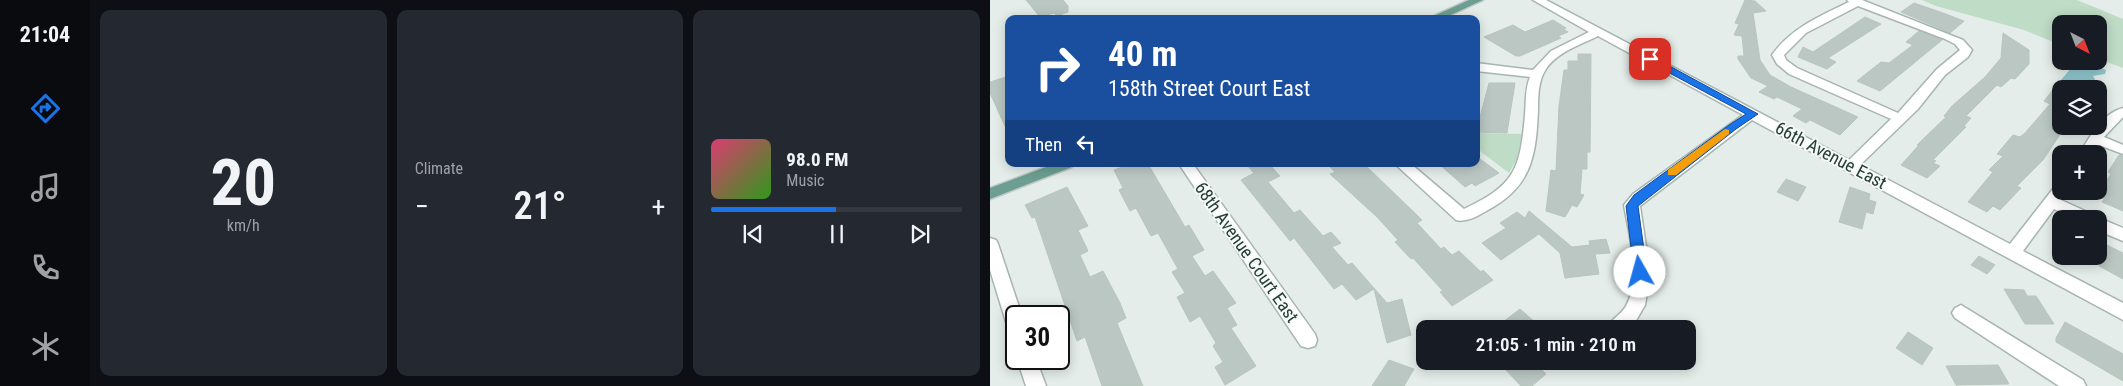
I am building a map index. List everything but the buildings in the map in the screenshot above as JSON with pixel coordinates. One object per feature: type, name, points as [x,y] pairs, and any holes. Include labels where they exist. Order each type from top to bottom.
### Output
[{"type":"main road","points":[[1442,15],[1478,0]]},
{"type":"main road","points":[[990,194],[1059,167]]},
{"type":"street","name":"66th Avenue East","points":[[1538,0],[2123,312]]},
{"type":"street","points":[[1851,166],[1913,106],[1919,96],[1941,72],[1964,55],[1965,46],[1949,37],[1855,1],[1810,27],[1784,46],[1778,55],[1786,66],[1899,118]]},
{"type":"street","points":[[1405,167],[1462,216],[1494,202],[1512,187],[1523,171],[1528,154],[1533,91],[1537,74],[1548,59],[1559,51],[1598,32]]},
{"type":"street","points":[[1480,67],[1537,74]]},
{"type":"street","points":[[2093,145],[2103,128],[2117,114],[2123,112]]},
{"type":"street","points":[[1624,320],[1635,310],[1640,297],[1640,272],[1632,206],[1638,198],[1724,133],[1753,114]]},
{"type":"street","points":[[2097,139],[2123,150]]},
{"type":"street","name":"68th Avenue Court East","points":[[1188,167],[1308,340]]},
{"type":"street","points":[[2013,252],[2052,202],[2069,210]]},
{"type":"street","points":[[2107,228],[2123,235]]},
{"type":"street","points":[[990,244],[1010,305]]},
{"type":"street","points":[[1961,313],[2076,386]]},
{"type":"street","points":[[1031,370],[1036,386]]},
{"type":"green space","points":[[1922,0],[2077,0],[2123,19],[2123,68],[2108,62],[2108,15],[2052,15],[2052,41],[2024,30],[1936,6]]},
{"type":"green space","points":[[1480,133],[1522,134],[1517,159],[1509,173],[1480,151]]},
{"type":"water","points":[[2069,70],[2106,70],[2105,74],[2093,76],[2095,80],[2061,80]]},
{"type":"slow traffic","points":[[1672,173],[1725,132]]},
{"type":"route","points":[[1640,272],[1632,206],[1638,198],[1732,127],[1753,114],[1650,59]]}]
